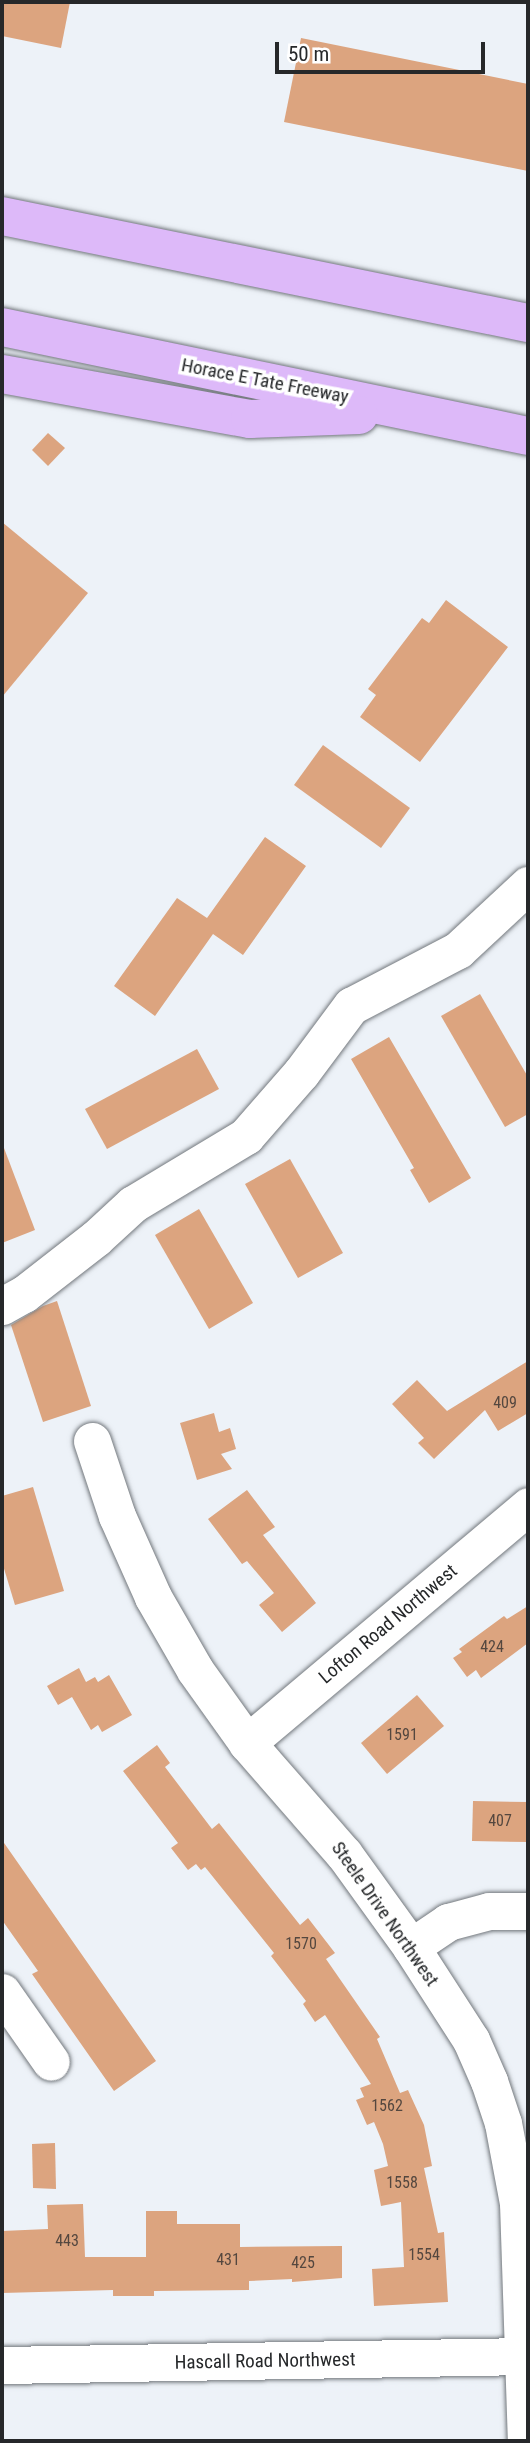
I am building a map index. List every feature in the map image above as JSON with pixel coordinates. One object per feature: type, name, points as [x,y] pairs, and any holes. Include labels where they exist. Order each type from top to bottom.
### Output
[{"type":"highway","points":[[2,216],[528,323]]},
{"type":"highway","name":"Horace E Tate Freeway","points":[[2,327],[528,436]]},
{"type":"highway","points":[[2,374],[250,419],[421,412]]},
{"type":"street","points":[[2,1306],[24,1294],[96,1238],[132,1204],[246,1136],[301,1073],[351,1006],[458,950],[528,885]]},
{"type":"street","name":"Steele Drive Northwest","points":[[92,1441],[117,1516],[153,1597],[195,1670],[247,1743],[344,1854],[411,1947],[471,2040],[503,2123],[518,2203],[526,2356],[526,2441]]},
{"type":"street","name":"Lofton Road Northwest","points":[[247,1743],[528,1506]]},
{"type":"street","points":[[411,1947],[448,1922],[489,1911],[528,1911]]},
{"type":"street","points":[[2,1992],[51,2062]]},
{"type":"street","name":"Hascall Road Northwest","points":[[2,2365],[526,2356]]},
{"type":"building","points":[[2,2],[70,2],[61,48],[2,36]]},
{"type":"building","points":[[301,38],[528,84],[528,171],[284,122]]},
{"type":"building","points":[[48,433],[65,448],[48,466],[32,450]]},
{"type":"building","points":[[2,522],[88,593],[2,697]]},
{"type":"building","points":[[446,600],[508,647],[420,762],[360,717],[376,695],[368,689],[422,618],[429,623]]},
{"type":"building","points":[[323,745],[410,808],[381,848],[294,785]]},
{"type":"building","points":[[265,837],[306,866],[243,955],[213,934],[155,1016],[114,986],[177,898],[207,918]]},
{"type":"building","points":[[480,994],[528,1077],[528,1114],[505,1127],[441,1016]]},
{"type":"building","points":[[389,1037],[471,1178],[429,1203],[410,1170],[414,1168],[351,1059]]},
{"type":"building","points":[[197,1049],[219,1089],[107,1149],[85,1109]]},
{"type":"building","points":[[4,1148],[35,1230],[2,1243],[2,1149]]},
{"type":"building","points":[[290,1159],[343,1253],[298,1278],[245,1184]]},
{"type":"building","points":[[199,1209],[253,1303],[209,1329],[155,1235]]},
{"type":"building","points":[[57,1301],[91,1406],[43,1422],[11,1325]]},
{"type":"building","points":[[528,1361],[528,1413],[498,1431],[485,1410],[434,1459],[418,1443],[424,1438],[392,1404],[417,1380],[447,1411]]},
{"type":"building","points":[[214,1413],[219,1432],[230,1428],[236,1449],[221,1454],[232,1469],[197,1480],[180,1423]]},
{"type":"building","points":[[33,1487],[64,1591],[15,1605],[2,1562],[2,1496]]},
{"type":"building","points":[[247,1490],[275,1527],[263,1535],[316,1603],[282,1632],[259,1605],[274,1593],[247,1561],[242,1564],[208,1519]]},
{"type":"building","points":[[528,1606],[528,1643],[481,1678],[476,1670],[467,1677],[453,1658],[462,1652],[459,1649],[504,1616],[507,1619]]},
{"type":"building","points":[[79,1668],[86,1682],[95,1677],[98,1682],[109,1675],[132,1715],[102,1732],[98,1725],[91,1730],[72,1697],[58,1705],[47,1686]]},
{"type":"building","points":[[417,1695],[444,1726],[387,1774],[361,1743]]},
{"type":"building","points":[[157,1745],[170,1763],[165,1767],[212,1829],[219,1823],[300,1925],[308,1918],[335,1953],[326,1959],[380,2037],[377,2039],[400,2093],[408,2090],[424,2125],[432,2166],[424,2168],[438,2233],[444,2232],[448,2302],[374,2306],[372,2269],[404,2267],[401,2202],[381,2206],[374,2170],[388,2166],[383,2144],[374,2122],[367,2125],[356,2100],[364,2097],[360,2088],[371,2084],[325,2015],[315,2022],[303,2004],[306,2001],[271,1956],[274,1953],[205,1867],[201,1870],[196,1864],[188,1870],[171,1848],[178,1843],[123,1771]]},
{"type":"building","points":[[473,1801],[528,1802],[528,1842],[472,1841]]},
{"type":"building","points":[[2,1840],[156,2061],[114,2091],[32,1974],[38,1971],[2,1920]]},
{"type":"building","points":[[55,2143],[56,2189],[33,2188],[32,2144]]},
{"type":"building","points":[[83,2204],[85,2257],[146,2257],[146,2211],[177,2211],[177,2224],[240,2224],[240,2247],[342,2246],[342,2278],[292,2282],[292,2279],[249,2281],[249,2290],[154,2291],[154,2296],[113,2296],[113,2290],[2,2293],[2,2231],[48,2229],[47,2205]]}]
